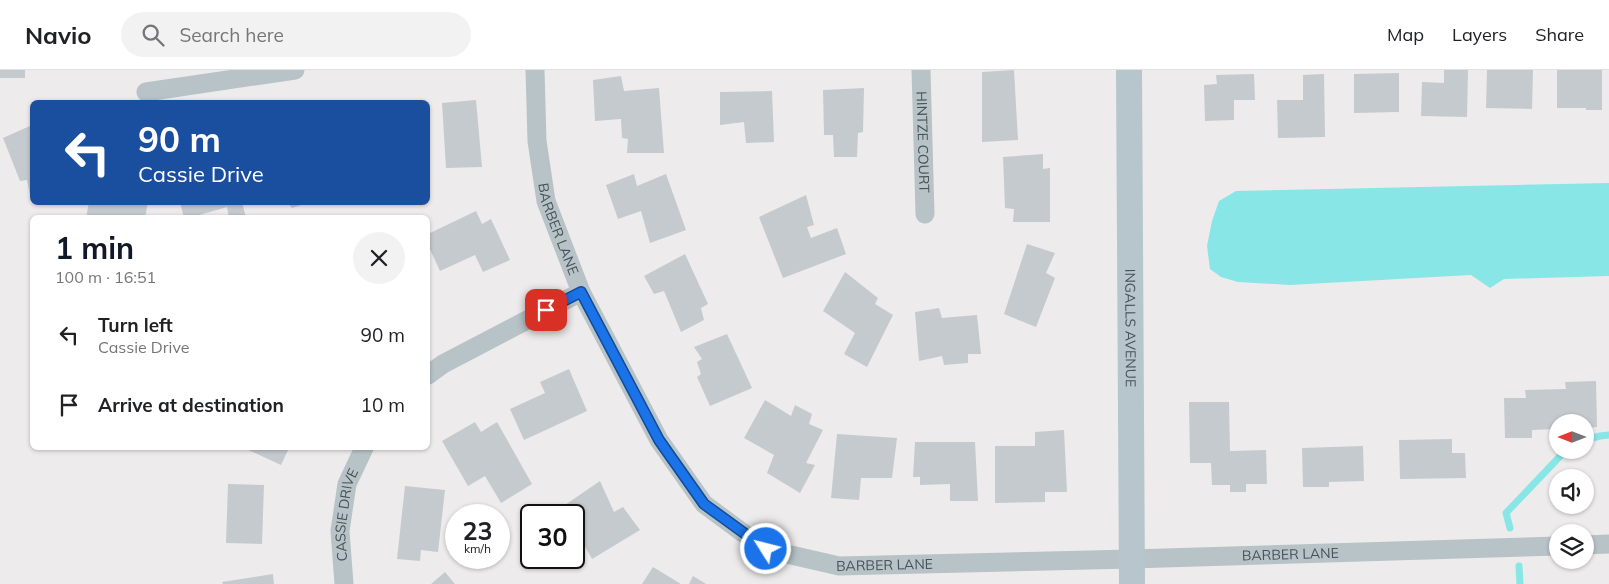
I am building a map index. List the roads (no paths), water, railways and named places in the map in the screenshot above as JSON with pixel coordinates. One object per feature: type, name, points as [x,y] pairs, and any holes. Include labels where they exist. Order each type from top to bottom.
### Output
[{"type":"street","points":[[146,92],[296,70]]},
{"type":"street","name":"BARBER LANE","points":[[535,70],[536,141],[546,200],[581,292],[659,440],[704,504],[766,549],[839,566],[1132,572],[1549,547]]},
{"type":"street","name":"HINTZE COURT","points":[[921,70],[925,214]]},
{"type":"street","name":"INGALLS AVENUE","points":[[1129,70],[1132,572]]},
{"type":"street","points":[[430,374],[443,364],[581,292]]},
{"type":"street","name":"CASSIE DRIVE","points":[[344,584],[340,531],[347,484],[363,450]]},
{"type":"street","points":[[1594,545],[1609,544]]},
{"type":"water","points":[[1609,183],[1609,276],[1504,279],[1490,288],[1471,275],[1290,285],[1238,282],[1221,277],[1210,269],[1207,246],[1212,221],[1219,201],[1236,191]]},
{"type":"waterway","points":[[1594,438],[1609,435]]},
{"type":"waterway","points":[[1510,528],[1506,513],[1557,459]]},
{"type":"waterway","points":[[1519,566],[1520,584]]}]
